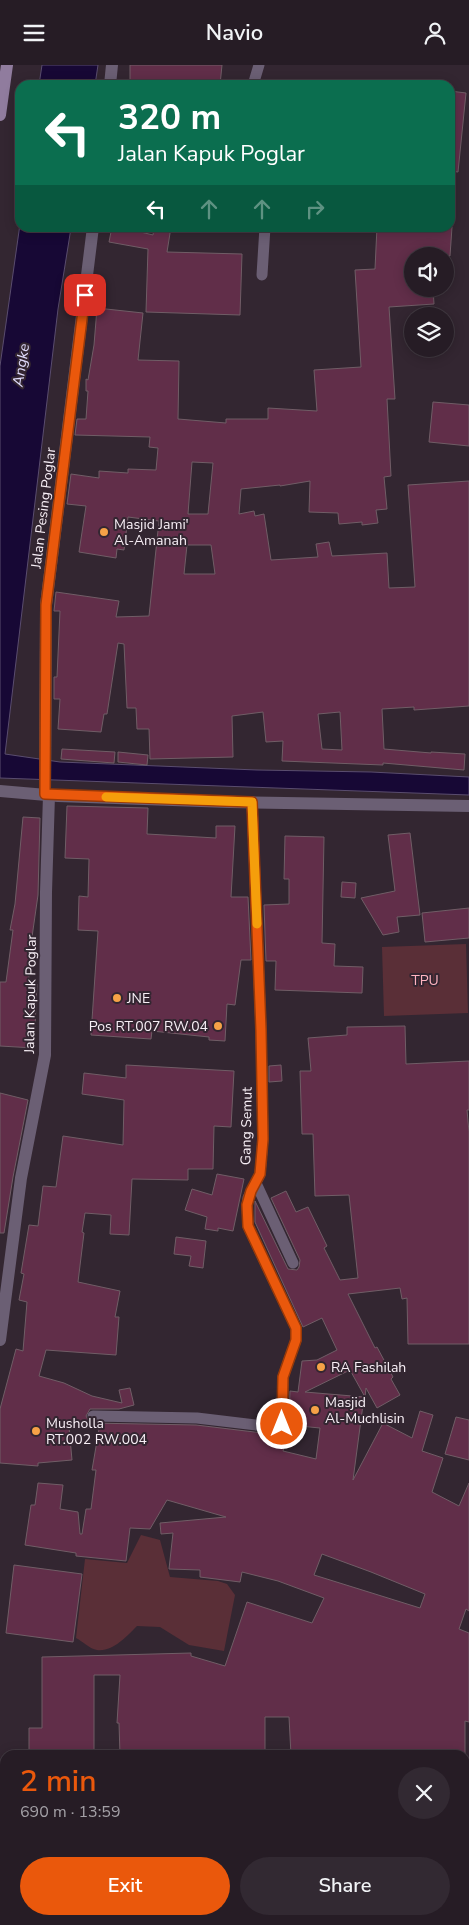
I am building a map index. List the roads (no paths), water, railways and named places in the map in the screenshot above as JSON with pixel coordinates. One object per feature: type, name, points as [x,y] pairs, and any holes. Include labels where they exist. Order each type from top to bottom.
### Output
[{"type":"main road","points":[[0,115],[6,65]]},
{"type":"street","points":[[110,80],[112,65]]},
{"type":"street","points":[[254,80],[259,65]]},
{"type":"street","name":"Jalan Pesing Poglar","points":[[43,791],[46,752],[46,605],[92,232]]},
{"type":"street","points":[[262,275],[265,232]]},
{"type":"street","points":[[0,786],[64,795],[252,802],[469,806]]},
{"type":"street","points":[[0,791],[43,791]]},
{"type":"street","name":"Jalan Kapuk Poglar","points":[[0,1340],[21,1178],[45,1055],[46,892],[43,791]]},
{"type":"street","name":"Gang Semut","points":[[93,1416],[197,1418],[272,1427],[282,1424],[283,1377],[296,1340],[296,1328],[248,1226],[248,1198],[260,1174],[263,1139],[252,802]]},
{"type":"street","points":[[256,1183],[293,1263]]},
{"type":"water","points":[[42,65],[98,65],[96,80],[40,80]]},
{"type":"water","name":"Angke","points":[[19,232],[70,232],[58,309],[5,754],[60,762],[469,777],[469,795],[0,778],[0,366]]},
{"type":"place","name":"Masjid Jami' Al-Amanah","points":[[104,532]]},
{"type":"place","name":"JNE","points":[[117,998]]},
{"type":"place","name":"Pos RT.007 RW.04","points":[[218,1026]]},
{"type":"place","name":"RA Fashilah","points":[[321,1367]]},
{"type":"place","name":"Masjid Al-Muchlisin","points":[[315,1410]]},
{"type":"place","name":"Musholla RT.002 RW.004","points":[[36,1431]]},
{"type":"park label","name":"TPU","points":[[425,980]]}]
